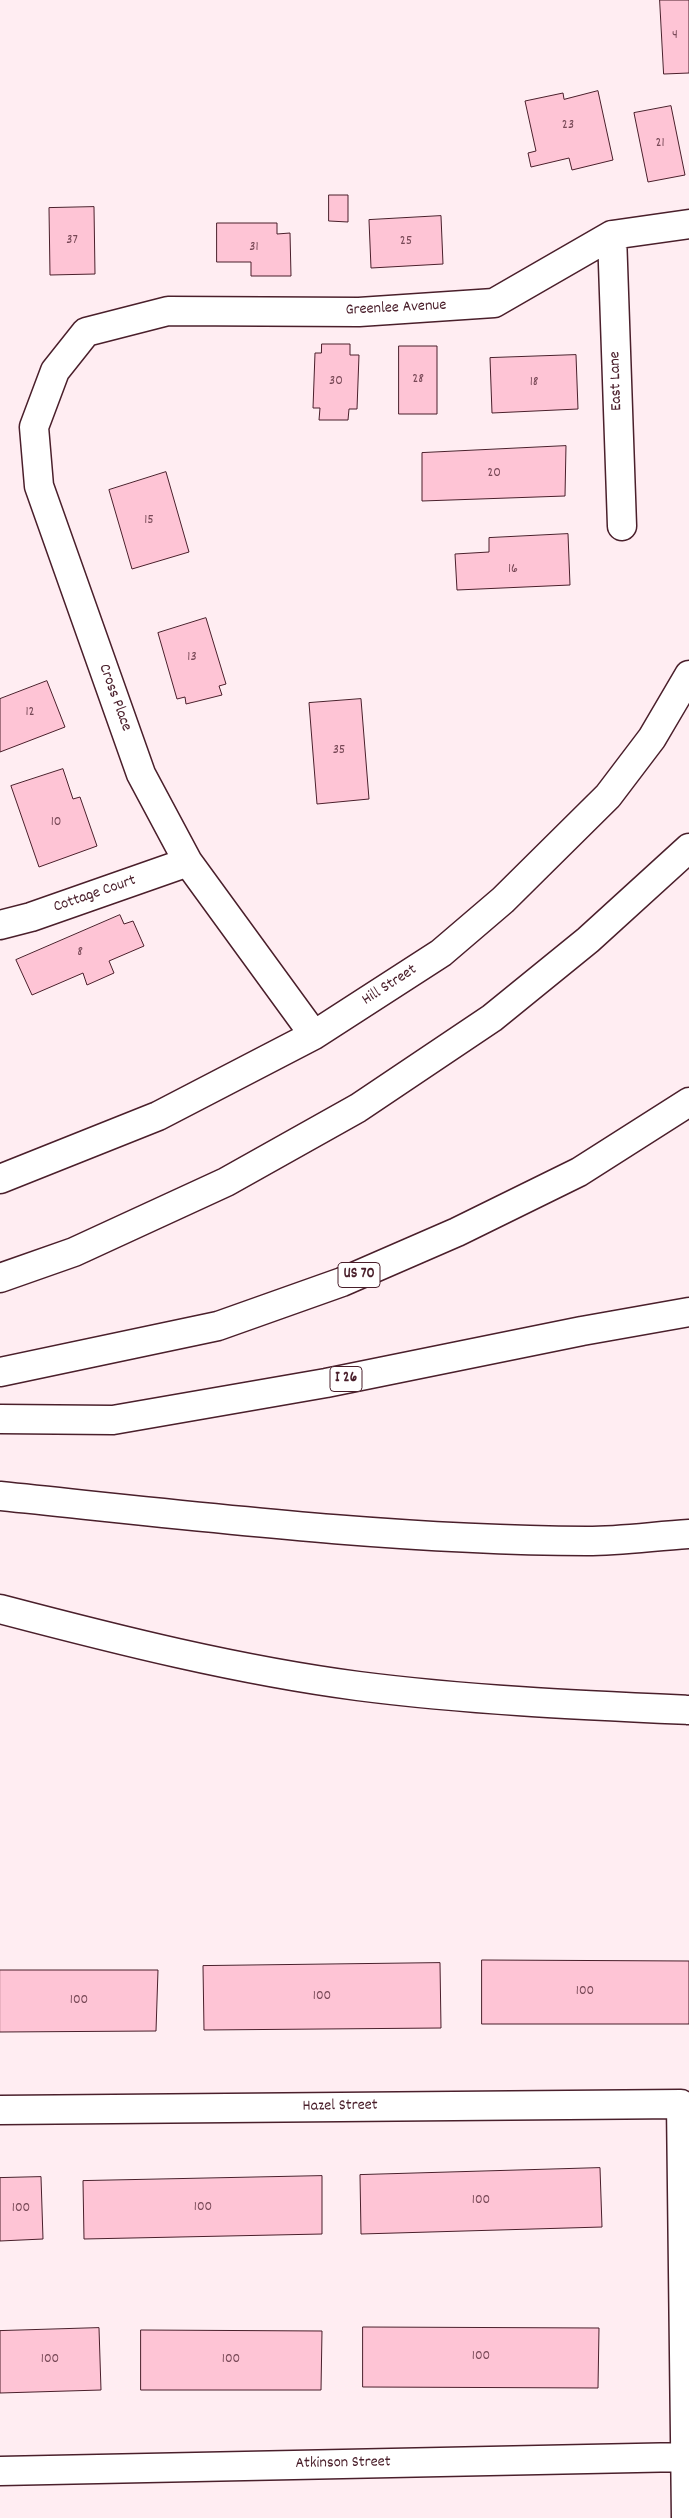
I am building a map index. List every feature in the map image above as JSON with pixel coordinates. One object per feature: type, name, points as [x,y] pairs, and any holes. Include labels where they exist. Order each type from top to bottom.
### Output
[{"type":"main road","name":"Greenlee Avenue","points":[[86,332],[168,312],[359,312],[494,304],[612,235],[689,224]]},
{"type":"main road","name":"East Lane","points":[[612,235],[622,526]]},
{"type":"main road","name":"Cross Place","points":[[86,332],[55,371],[34,427],[39,486],[142,774],[188,862],[314,1035]]},
{"type":"main road","name":"Hill Street","points":[[0,1179],[158,1116],[314,1035],[441,953],[503,900],[552,854],[608,796],[652,738],[689,675]]},
{"type":"main road","points":[[0,1278],[74,1252],[226,1182],[358,1108],[492,1018],[588,940],[689,848]]},
{"type":"main road","name":"Cottage Court","points":[[0,925],[31,917],[188,862]]},
{"type":"main road","name":"US 70","points":[[0,1372],[218,1326],[342,1282],[457,1232],[580,1172],[689,1102]]},
{"type":"main road","name":"I 26","points":[[0,1419],[113,1420],[326,1383],[582,1331],[689,1312]]},
{"type":"main road","points":[[0,1496],[207,1517],[465,1538],[589,1541],[689,1534]]},
{"type":"main road","points":[[0,1608],[217,1662],[358,1686],[568,1704],[689,1710]]},
{"type":"main road","name":"Hazel Street","points":[[0,2110],[681,2104],[685,2457]]},
{"type":"main road","points":[[685,2457],[686,2518]]},
{"type":"main road","name":"Atkinson Street","points":[[0,2470],[685,2457]]},
{"type":"building","points":[[660,0],[689,0],[689,73],[664,74]]},
{"type":"building","points":[[598,91],[613,160],[572,170],[569,158],[531,167],[528,153],[536,151],[525,101],[563,93],[564,99]]},
{"type":"building","points":[[671,106],[685,175],[648,182],[634,113]]},
{"type":"building","points":[[329,195],[348,195],[348,222],[329,221]]},
{"type":"building","points":[[94,207],[95,274],[50,275],[49,208]]},
{"type":"building","points":[[441,216],[443,264],[371,268],[369,220]]},
{"type":"building","points":[[217,223],[277,223],[277,234],[290,233],[291,276],[251,276],[251,262],[217,262]]},
{"type":"building","points":[[322,344],[350,344],[350,355],[359,355],[357,409],[349,409],[348,420],[319,420],[320,408],[313,408],[315,353],[321,353]]},
{"type":"building","points":[[399,346],[437,346],[437,414],[399,414]]},
{"type":"building","points":[[576,355],[578,409],[492,413],[490,358]]},
{"type":"building","points":[[566,446],[565,496],[422,501],[422,453]]},
{"type":"building","points":[[166,472],[189,552],[132,569],[109,490]]},
{"type":"building","points":[[568,534],[570,585],[457,590],[455,554],[489,552],[489,538]]},
{"type":"building","points":[[206,618],[226,684],[219,686],[222,695],[186,704],[185,697],[177,699],[158,633]]},
{"type":"building","points":[[47,681],[65,727],[0,752],[0,699]]},
{"type":"building","points":[[361,699],[369,799],[317,804],[309,703]]},
{"type":"building","points":[[63,769],[73,799],[80,797],[97,846],[39,867],[11,786]]},
{"type":"building","points":[[120,915],[124,924],[133,921],[144,946],[109,961],[114,973],[87,985],[83,973],[32,995],[16,960]]},
{"type":"building","points":[[482,1960],[689,1961],[689,2024],[482,2024]]},
{"type":"building","points":[[440,1963],[441,2028],[204,2030],[203,1966]]},
{"type":"building","points":[[0,1970],[158,1970],[156,2031],[0,2032]]},
{"type":"building","points":[[600,2168],[602,2227],[361,2234],[360,2175]]},
{"type":"building","points":[[322,2176],[322,2234],[84,2239],[83,2181]]},
{"type":"building","points":[[41,2177],[43,2239],[0,2241],[0,2178]]},
{"type":"building","points":[[363,2327],[599,2328],[598,2388],[363,2387]]},
{"type":"building","points":[[99,2328],[101,2390],[0,2393],[0,2331]]},
{"type":"building","points":[[141,2330],[322,2331],[321,2390],[141,2390]]}]
